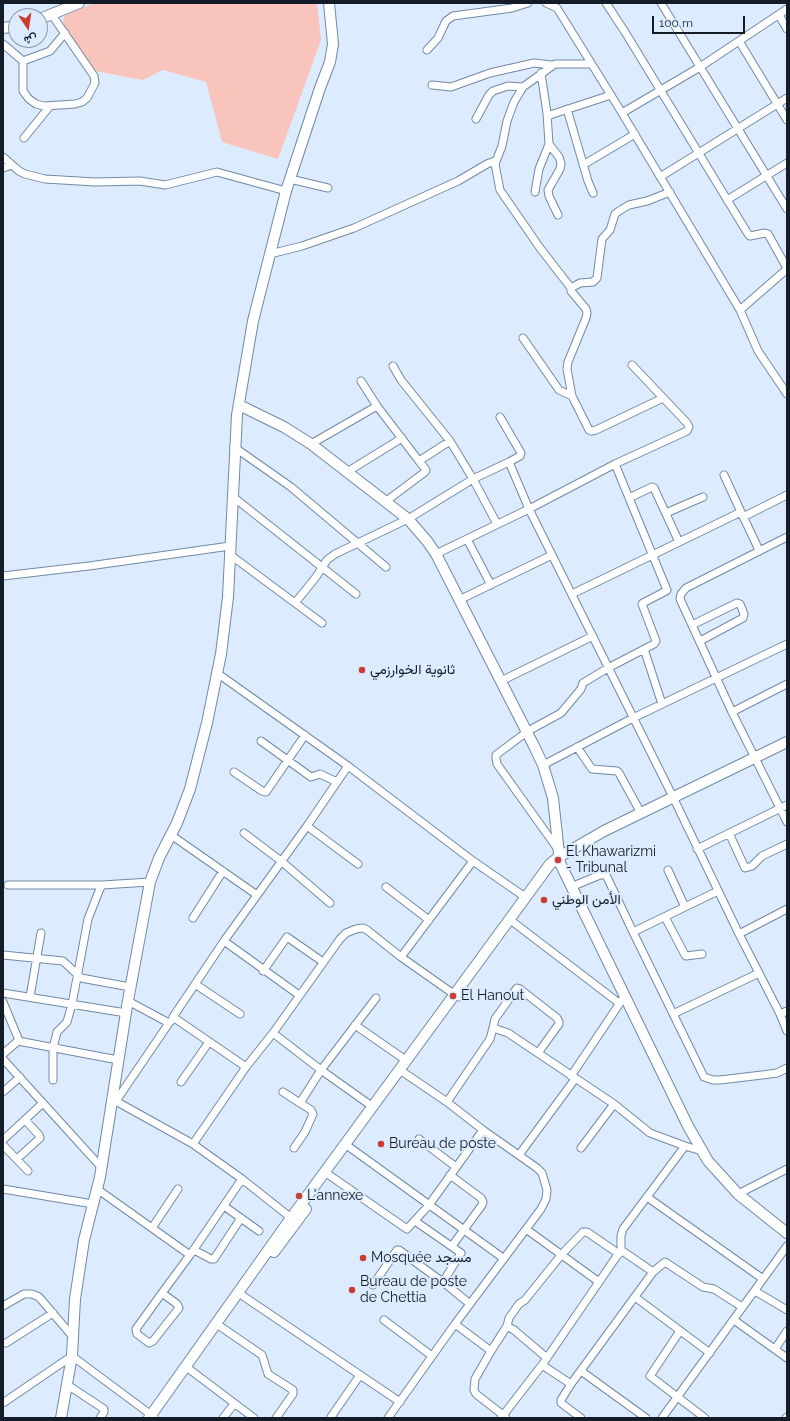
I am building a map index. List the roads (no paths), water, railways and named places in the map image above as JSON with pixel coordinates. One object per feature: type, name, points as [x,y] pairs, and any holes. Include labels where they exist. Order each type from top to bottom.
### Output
[{"type":"main road","points":[[48,16],[79,3]]},
{"type":"main road","points":[[61,1418],[72,1356],[75,1299],[84,1240],[97,1188],[114,1100],[118,1060],[130,987],[150,882],[159,858],[177,823],[190,789],[207,723],[217,673],[228,597],[234,447],[252,321],[286,191],[330,62],[333,44],[329,3]]},
{"type":"main road","points":[[239,405],[284,427],[311,444],[408,519],[436,554],[528,732],[543,765],[553,798],[559,856],[571,887],[622,1000],[684,1119],[708,1161],[738,1194],[787,1233]]},
{"type":"main road","points":[[756,761],[787,742]]},
{"type":"main road","points":[[187,1367],[221,1327],[293,1220],[329,1175],[373,1107],[402,1071],[407,1060],[513,922],[559,856],[607,837],[674,800],[756,761],[787,749]]},
{"type":"main road","points":[[153,1417],[187,1367],[550,864],[559,856],[604,831],[641,813],[674,800]]},
{"type":"street","points":[[427,50],[438,38],[446,21],[453,16],[512,8],[528,3]]},
{"type":"street","points":[[546,3],[556,5],[740,310],[758,351],[787,394]]},
{"type":"street","points":[[606,3],[749,235],[768,234],[787,269],[740,310]]},
{"type":"street","points":[[661,3],[787,209]]},
{"type":"street","points":[[622,113],[700,67],[787,9]]},
{"type":"street","points":[[3,44],[23,61],[23,93],[36,104],[50,106],[82,102],[87,98],[95,83],[94,76],[52,15]]},
{"type":"street","points":[[779,15],[787,29]]},
{"type":"street","points":[[23,61],[50,51],[65,33]]},
{"type":"street","points":[[739,41],[787,120]]},
{"type":"street","points":[[432,85],[451,87],[490,74],[534,63],[551,65],[559,63],[592,64]]},
{"type":"street","points":[[551,65],[523,87],[514,102],[507,120],[502,146],[495,161],[500,190],[540,248],[571,288],[571,291],[586,309],[586,318],[567,365],[567,369],[572,396],[589,430],[596,430],[663,398]]},
{"type":"street","points":[[535,192],[539,169],[549,144],[541,73]]},
{"type":"street","points":[[476,119],[489,95],[493,91],[508,86],[523,87]]},
{"type":"street","points":[[547,116],[611,95]]},
{"type":"street","points":[[660,177],[787,98]]},
{"type":"street","points":[[24,138],[50,106]]},
{"type":"street","points":[[567,109],[588,181],[593,193]]},
{"type":"street","points":[[584,165],[635,134]]},
{"type":"street","points":[[549,144],[559,157],[561,163],[560,169],[548,190],[549,196],[558,215]]},
{"type":"street","points":[[3,157],[25,174],[45,179],[95,182],[140,181],[165,185],[220,172],[286,191]]},
{"type":"street","points":[[270,254],[302,246],[354,228],[458,181],[486,164],[495,161]]},
{"type":"street","points":[[727,200],[787,163]]},
{"type":"street","points":[[3,168],[12,165]]},
{"type":"street","points":[[290,179],[328,188]]},
{"type":"street","points":[[571,288],[580,283],[593,282],[597,278],[602,239],[610,230],[615,214],[618,211],[629,205],[647,201],[670,192]]},
{"type":"street","points":[[523,338],[559,390],[572,396]]},
{"type":"street","points":[[436,554],[688,429],[687,423],[632,365]]},
{"type":"street","points":[[393,366],[401,380],[450,441],[497,524]]},
{"type":"street","points":[[361,381],[377,406],[426,470],[385,502]]},
{"type":"street","points":[[311,444],[377,406]]},
{"type":"street","points":[[295,603],[332,556],[408,519],[472,479],[520,456],[521,453],[500,417]]},
{"type":"street","points":[[347,472],[402,438]]},
{"type":"street","points":[[419,461],[450,441]]},
{"type":"street","points":[[234,447],[291,487],[386,568]]},
{"type":"street","points":[[509,462],[529,509],[780,1014],[787,1031]]},
{"type":"street","points":[[559,856],[496,761],[496,755],[528,732],[561,713],[581,689],[583,683],[654,644],[656,641],[643,603],[667,590],[615,464]]},
{"type":"street","points":[[724,475],[760,550]]},
{"type":"street","points":[[629,498],[652,487],[654,488],[679,542]]},
{"type":"street","points":[[572,594],[679,542],[787,495]]},
{"type":"street","points":[[232,496],[356,594]]},
{"type":"street","points":[[666,514],[703,497]]},
{"type":"street","points":[[787,537],[686,588],[680,599],[732,712],[787,822]]},
{"type":"street","points":[[468,539],[491,585]]},
{"type":"street","points":[[3,576],[230,550],[322,623]]},
{"type":"street","points":[[459,600],[552,555]]},
{"type":"street","points":[[692,625],[737,603],[740,604],[744,614],[743,618],[700,641]]},
{"type":"street","points":[[501,681],[593,636]]},
{"type":"street","points":[[543,765],[633,718],[787,644]]},
{"type":"street","points":[[644,649],[662,704]]},
{"type":"street","points":[[217,673],[348,766],[473,861],[525,897]]},
{"type":"street","points":[[732,712],[787,684]]},
{"type":"street","points":[[234,772],[262,791],[266,792],[305,735]]},
{"type":"street","points":[[260,741],[311,777],[320,774],[337,782]]},
{"type":"street","points":[[577,747],[592,769],[617,771],[619,773],[641,813]]},
{"type":"street","points":[[293,1220],[242,1179],[193,1144],[114,1100],[348,766]]},
{"type":"street","points":[[697,849],[787,805]]},
{"type":"street","points":[[307,826],[358,864]]},
{"type":"street","points":[[244,833],[281,861],[330,902]]},
{"type":"street","points":[[729,833],[745,868],[752,866],[762,856],[787,844]]},
{"type":"street","points":[[171,835],[257,895]]},
{"type":"street","points":[[401,957],[473,861]]},
{"type":"street","points":[[668,870],[685,907]]},
{"type":"street","points":[[192,918],[223,871]]},
{"type":"street","points":[[571,887],[600,875],[606,875],[706,1079],[720,1080],[762,1075],[787,1068]]},
{"type":"street","points":[[8,885],[102,885],[150,882]]},
{"type":"street","points":[[53,1080],[53,1048],[57,1032],[66,1024],[78,976],[88,919],[102,885]]},
{"type":"street","points":[[386,887],[429,920]]},
{"type":"street","points":[[633,932],[718,891]]},
{"type":"street","points":[[739,934],[787,909]]},
{"type":"street","points":[[665,917],[684,956],[702,954]]},
{"type":"street","points":[[513,922],[622,1000],[573,1077],[519,1155]]},
{"type":"street","points":[[193,1144],[246,1067],[273,1033],[323,962],[346,933],[363,928],[367,930],[401,957],[456,996]]},
{"type":"street","points":[[30,997],[41,933]]},
{"type":"street","points":[[263,970],[287,937],[323,962]]},
{"type":"street","points":[[224,941],[299,995]]},
{"type":"street","points":[[3,955],[63,961],[78,976],[130,987]]},
{"type":"street","points":[[673,1014],[759,972]]},
{"type":"street","points":[[195,984],[240,1014]]},
{"type":"street","points":[[447,1102],[490,1040],[495,1019],[517,988],[557,1018],[559,1022],[538,1054]]},
{"type":"street","points":[[3,993],[126,1013]]},
{"type":"street","points":[[300,1103],[321,1070],[376,998]]},
{"type":"street","points":[[128,1001],[171,1020],[209,1042],[246,1067]]},
{"type":"street","points":[[3,1002],[17,1035],[18,1041]]},
{"type":"street","points":[[780,1014],[787,1011]]},
{"type":"street","points":[[355,1026],[407,1060]]},
{"type":"street","points":[[493,1028],[508,1033],[614,1104],[650,1133],[702,1151]]},
{"type":"street","points":[[273,1033],[373,1107]]},
{"type":"street","points":[[18,1041],[118,1060]]},
{"type":"street","points":[[3,1054],[18,1041]]},
{"type":"street","points":[[181,1082],[209,1042]]},
{"type":"street","points":[[3,1059],[101,1166]]},
{"type":"street","points":[[388,1418],[503,1258],[541,1209],[546,1199],[547,1190],[542,1173],[537,1168],[402,1071]]},
{"type":"street","points":[[3,1092],[20,1077]]},
{"type":"street","points":[[283,1092],[311,1110],[313,1114],[305,1132],[294,1148]]},
{"type":"street","points":[[3,1140],[43,1102]]},
{"type":"street","points":[[581,1148],[614,1104]]},
{"type":"street","points":[[17,1159],[40,1138],[39,1134],[25,1120]]},
{"type":"street","points":[[329,1175],[407,1229],[416,1221],[429,1205],[483,1130]]},
{"type":"street","points":[[419,1139],[456,1167]]},
{"type":"street","points":[[3,1145],[28,1171]]},
{"type":"street","points":[[347,1146],[503,1258]]},
{"type":"street","points":[[653,1272],[620,1252],[585,1231],[562,1254],[525,1300],[519,1304],[509,1318],[507,1326],[475,1379],[474,1390],[476,1394],[503,1417],[542,1365],[600,1282],[620,1252],[623,1229],[685,1146]]},
{"type":"street","points":[[738,1194],[787,1169]]},
{"type":"street","points":[[450,1175],[481,1198],[482,1201],[482,1205],[452,1246]]},
{"type":"street","points":[[162,1293],[177,1304],[179,1308],[154,1341],[149,1342],[137,1334],[136,1329],[162,1293],[192,1253],[242,1179]]},
{"type":"street","points":[[97,1188],[152,1228],[192,1253],[210,1259],[214,1259],[241,1218]]},
{"type":"street","points":[[3,1189],[93,1204]]},
{"type":"street","points":[[152,1228],[178,1189]]},
{"type":"street","points":[[647,1197],[763,1279]]},
{"type":"street","points":[[224,1206],[259,1231]]},
{"type":"street","points":[[416,1221],[462,1254],[443,1282]]},
{"type":"street","points":[[526,1229],[600,1282]]},
{"type":"street","points":[[662,1418],[787,1246]]},
{"type":"street","points":[[373,1285],[398,1250],[443,1282],[470,1304]]},
{"type":"street","points":[[581,1418],[561,1403],[561,1400],[571,1384],[653,1272],[662,1264],[667,1263],[702,1286],[714,1289],[742,1307]]},
{"type":"street","points":[[755,1291],[787,1310]]},
{"type":"street","points":[[3,1306],[20,1295],[28,1294],[41,1298],[74,1337]]},
{"type":"street","points":[[243,1296],[400,1402]]},
{"type":"street","points":[[635,1297],[710,1353]]},
{"type":"street","points":[[6,1343],[53,1313]]},
{"type":"street","points":[[384,1320],[432,1356]]},
{"type":"street","points":[[734,1320],[787,1358]]},
{"type":"street","points":[[455,1324],[491,1351]]},
{"type":"street","points":[[507,1326],[514,1330],[547,1358]]},
{"type":"street","points":[[221,1327],[262,1356],[268,1374],[293,1390],[293,1394],[276,1418]]},
{"type":"street","points":[[680,1330],[650,1376],[705,1418]]},
{"type":"street","points":[[775,1349],[787,1331]]},
{"type":"street","points":[[3,1403],[72,1356],[153,1417]]},
{"type":"street","points":[[542,1365],[571,1384]]},
{"type":"street","points":[[187,1367],[254,1418]]},
{"type":"street","points":[[581,1371],[646,1418]]},
{"type":"street","points":[[331,1417],[360,1375]]},
{"type":"street","points":[[66,1384],[104,1409],[104,1412],[100,1418]]},
{"type":"street","points":[[223,1418],[234,1404]]},
{"type":"place","name":"ثانوية الخوارزمي","points":[[362,670]]},
{"type":"place","name":"El Khawarizmi - Tribunal","points":[[558,860]]},
{"type":"place","name":"الأمن الوطني","points":[[544,900]]},
{"type":"place","name":"El Hanout","points":[[453,996]]},
{"type":"place","name":"Bureau de poste","points":[[381,1144]]},
{"type":"place","name":"L'annexe","points":[[299,1196]]},
{"type":"place","name":"Mosquée مسجد","points":[[363,1258]]},
{"type":"place","name":"Bureau de poste de Chettia","points":[[352,1290]]}]
